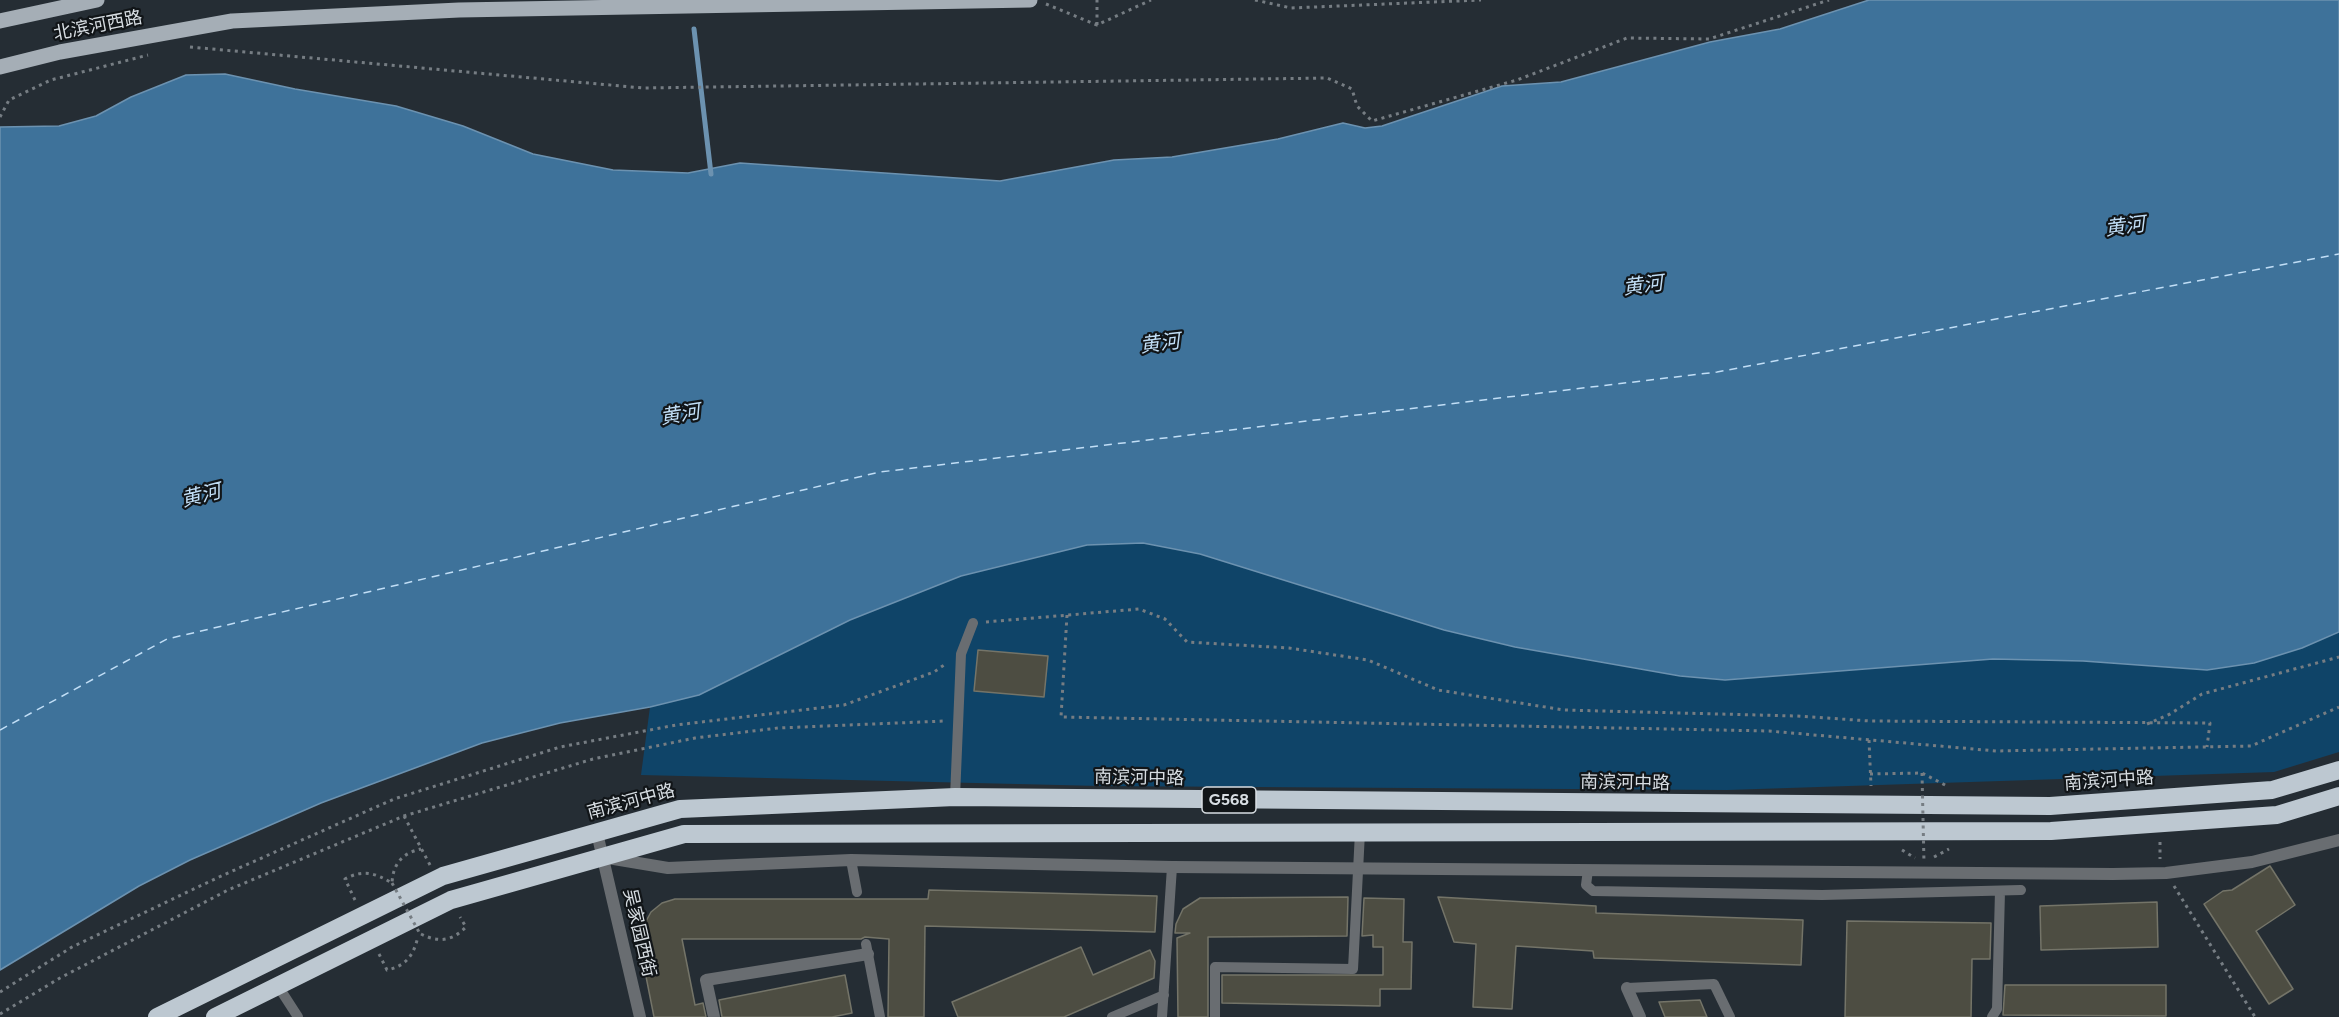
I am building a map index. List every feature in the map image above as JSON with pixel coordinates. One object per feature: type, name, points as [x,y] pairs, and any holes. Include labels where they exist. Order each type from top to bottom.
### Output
[{"type":"highway","name":"南滨河中路","points":[[157,1017],[443,876],[680,809],[956,797],[2050,806],[2272,790],[2339,770]]},
{"type":"highway","name":"G568","points":[[215,1017],[451,900],[684,834],[2039,831],[2277,815],[2339,796]]},
{"type":"main road","name":"北滨河西路","points":[[0,21],[97,0]]},
{"type":"main road","name":"北滨河西路","points":[[0,67],[60,52],[232,21],[459,10],[1030,0]]},
{"type":"street","name":"吴家园西街","points":[[597,833],[640,1017]]},
{"type":"street","points":[[604,857],[668,868],[851,860],[1172,867],[2166,873],[2252,862],[2339,840]]},
{"type":"street","points":[[714,1017],[706,980],[867,949]]},
{"type":"street","points":[[1627,988],[1640,1017]]},
{"type":"lane","points":[[956,797],[961,654],[972,623]]},
{"type":"lane","points":[[1215,1017],[1215,967],[1353,969],[1360,831]]},
{"type":"lane","points":[[851,860],[857,892]]},
{"type":"lane","points":[[1162,1017],[1172,867]]},
{"type":"lane","points":[[1588,870],[1586,885],[1593,891],[1822,895],[2021,891]]},
{"type":"lane","points":[[1992,1017],[1997,1009],[2000,891]]},
{"type":"lane","points":[[867,949],[880,1017]]},
{"type":"lane","points":[[1627,988],[1713,984],[1730,1017]]},
{"type":"lane","points":[[278,986],[298,1017]]},
{"type":"lane","points":[[1112,1017],[1164,995]]},
{"type":"path","points":[[1036,0],[1097,25],[1151,0]]},
{"type":"path","points":[[1097,0],[1097,25]]},
{"type":"path","points":[[1256,0],[1290,8],[1481,0]]},
{"type":"path","points":[[180,46],[643,88],[1327,78],[1352,89],[1357,106],[1372,120],[1517,81],[1626,38],[1709,39],[1829,0]]},
{"type":"path","points":[[0,117],[9,100],[51,80],[159,52]]},
{"type":"path","points":[[972,623],[1139,609],[1165,619],[1187,642],[1289,648],[1368,660],[1438,690],[1564,710],[1870,721],[2210,723],[2207,747]]},
{"type":"path","points":[[1067,615],[1061,717],[1769,731],[1996,751],[2251,746],[2339,707]]},
{"type":"path","points":[[0,992],[82,942],[219,877],[394,799],[560,747],[676,725],[844,705],[934,672],[961,654]]},
{"type":"path","points":[[2145,724],[2170,714],[2202,694],[2339,657]]},
{"type":"path","points":[[0,1014],[60,978],[228,890],[405,816],[593,759],[695,738],[778,728],[958,721]]},
{"type":"path","points":[[1869,740],[1871,806]]},
{"type":"path","points":[[1870,774],[1922,773],[1924,863]]},
{"type":"path","points":[[392,883],[396,864],[403,856],[421,849],[405,816]]},
{"type":"path","points":[[2160,823],[2160,864],[2255,1017]]},
{"type":"path","points":[[362,916],[345,879],[364,872],[374,873],[392,883],[419,932],[440,940],[450,939],[466,927]]},
{"type":"path","points":[[387,970],[396,968],[411,956],[419,932]]},
{"type":"shaded area","points":[[1143,543],[1200,554],[1444,630],[1515,647],[1680,676],[1725,680],[1993,659],[2083,661],[2207,670],[2254,663],[2302,648],[2339,632],[2339,752],[2274,772],[1727,790],[1101,786],[641,775],[650,707],[699,695],[850,620],[961,576],[1087,545]]},
{"type":"water","name":"黄河","points":[[1869,0],[2339,0],[2339,632],[2302,648],[2254,663],[2207,670],[2083,661],[1993,659],[1725,680],[1680,676],[1515,647],[1444,630],[1200,554],[1143,543],[1087,545],[961,576],[850,620],[699,695],[650,707],[560,723],[482,743],[321,803],[190,860],[139,886],[0,970],[0,127],[59,126],[96,116],[131,97],[186,75],[225,74],[295,89],[396,106],[463,126],[533,154],[613,170],[688,173],[740,163],[1000,181],[1114,160],[1172,157],[1278,139],[1343,123],[1365,128],[1382,126],[1502,86],[1561,82],[1710,42],[1780,29]]},
{"type":"building","points":[[978,650],[1048,656],[1044,697],[974,691]]},
{"type":"building","points":[[2270,866],[2295,905],[2256,931],[2293,989],[2269,1004],[2204,904],[2223,891],[2232,890]]},
{"type":"building","points":[[929,890],[1157,896],[1155,932],[925,926],[924,1017],[888,1017],[889,939],[865,937],[861,939],[682,939],[695,1005],[703,1003],[706,1017],[654,1017],[638,936],[651,912],[662,903],[675,899],[928,899]]},
{"type":"building","points":[[1348,897],[1347,936],[1208,937],[1208,1017],[1178,1017],[1177,938],[1190,933],[1175,933],[1176,924],[1183,909],[1200,898]]},
{"type":"building","points":[[1438,897],[1596,906],[1596,913],[1803,920],[1801,965],[1594,958],[1593,951],[1516,946],[1512,1009],[1473,1007],[1476,944],[1454,942]]},
{"type":"building","points":[[1364,898],[1404,899],[1403,942],[1412,942],[1411,989],[1380,989],[1380,1006],[1222,1003],[1222,975],[1383,975],[1383,947],[1373,947],[1373,935],[1362,936]]},
{"type":"building","points":[[2157,902],[2158,947],[2041,950],[2040,906]]},
{"type":"building","points":[[1847,921],[1991,923],[1990,959],[1972,959],[1971,1017],[1845,1017]]},
{"type":"building","points":[[1081,947],[1093,975],[1150,950],[1155,961],[1154,978],[1064,1017],[958,1017],[952,1002]]},
{"type":"building","points":[[845,975],[852,1013],[832,1017],[722,1017],[719,1000]]},
{"type":"building","points":[[2005,985],[2166,985],[2166,1016],[2003,1015]]},
{"type":"building","points":[[1700,1000],[1707,1017],[1665,1017],[1659,1002]]},
{"type":"waterway","points":[[694,29],[711,174]]},
{"type":"ferry route","points":[[0,730],[167,639],[880,472],[1717,372],[2339,254]]}]
